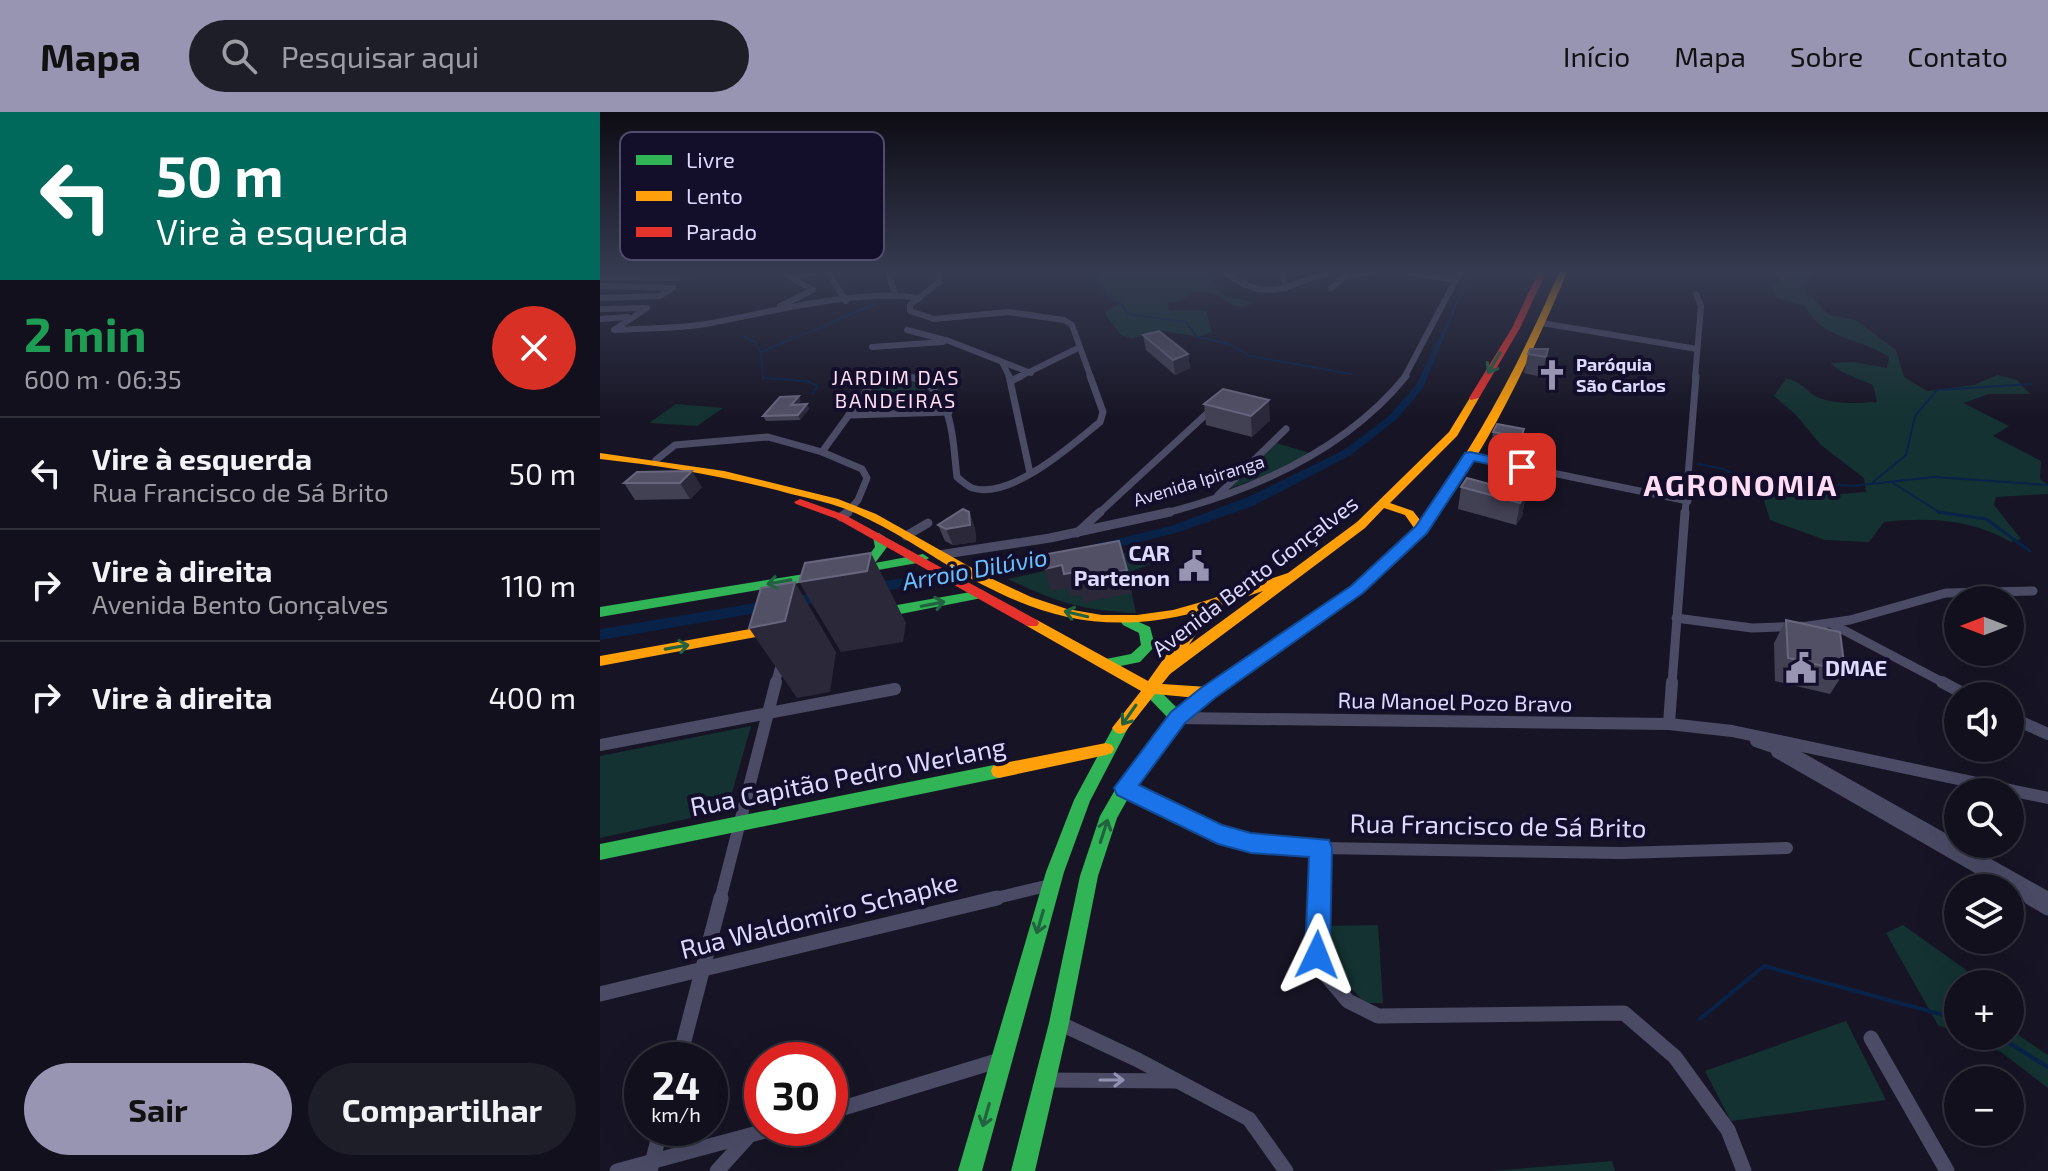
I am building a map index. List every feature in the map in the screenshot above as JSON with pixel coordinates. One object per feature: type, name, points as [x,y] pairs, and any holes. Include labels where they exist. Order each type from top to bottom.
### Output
[{"type":"main road","name":"Avenida Bento Gonçalves","points":[[970,1171],[1050,885],[1082,794],[1106,749],[1148,688],[1165,670],[1299,573],[1383,504],[1453,434],[1520,319]]},
{"type":"main road","points":[[1023,1171],[1059,1023],[1089,876],[1109,816],[1125,788],[1178,718],[1208,693],[1357,590],[1421,530],[1470,456],[1543,319]]},
{"type":"main road","points":[[600,456],[656,460],[754,479],[906,536],[931,560]]},
{"type":"main road","points":[[600,463],[681,470],[847,513],[879,537],[961,571],[1148,688],[1178,718]]},
{"type":"main road","points":[[1383,504],[1409,513],[1421,530]]},
{"type":"main road","points":[[840,572],[873,558],[881,547],[879,537]]},
{"type":"main road","name":"Avenida Ipiranga","points":[[600,612],[931,560]]},
{"type":"main road","points":[[1127,622],[1208,606],[1299,573]]},
{"type":"main road","points":[[864,615],[984,587],[1086,617],[1127,622],[1145,630],[1148,646],[1145,652],[1130,661],[1106,664]]},
{"type":"main road","points":[[1165,670],[1208,606]]},
{"type":"main road","points":[[600,661],[791,627]]},
{"type":"main road","points":[[1148,688],[1208,693]]},
{"type":"main road","name":"Rua Capitão Pedro Werlang","points":[[600,852],[1106,749]]},
{"type":"street","points":[[630,319],[614,330],[702,325],[730,319]]},
{"type":"street","points":[[922,319],[907,330],[949,341],[1031,373]]},
{"type":"street","points":[[835,375],[929,380],[943,397],[949,412],[957,477],[963,485],[980,491],[1008,486],[1095,427],[1103,417],[1075,329],[1060,319]]},
{"type":"street","name":"Avenida Ipiranga","points":[[931,560],[1075,535],[1216,497],[1290,468],[1336,440],[1378,407],[1415,363],[1433,319]]},
{"type":"street","points":[[1669,724],[1700,319]]},
{"type":"street","points":[[1542,323],[1697,349]]},
{"type":"street","points":[[872,347],[949,341]]},
{"type":"street","points":[[1011,381],[1080,347]]},
{"type":"street","points":[[1002,362],[1011,381],[1030,473]]},
{"type":"street","points":[[822,452],[878,375]]},
{"type":"street","points":[[1075,535],[1223,399]]},
{"type":"street","points":[[849,415],[949,412]]},
{"type":"street","points":[[1216,497],[1286,429]]},
{"type":"street","points":[[656,460],[675,445],[746,438],[783,439],[862,469],[867,478],[847,513]]},
{"type":"street","points":[[1470,456],[1688,501]]},
{"type":"street","points":[[906,536],[928,523]]},
{"type":"street","name":"Avenida Ipiranga","points":[[961,571],[994,548]]},
{"type":"street","points":[[1676,618],[1734,629],[1782,630],[1832,624],[1920,599],[1972,590],[2033,591]]},
{"type":"street","points":[[1832,624],[1944,683]]},
{"type":"street","points":[[684,1042],[785,649]]},
{"type":"street","points":[[600,745],[895,689]]},
{"type":"street","name":"Rua Manoel Pozo Bravo","points":[[1178,718],[1669,724],[1732,731]]},
{"type":"street","points":[[2024,723],[2048,734]]},
{"type":"street","points":[[1732,731],[1793,754],[2048,898]]},
{"type":"street","points":[[1732,731],[2048,798]]},
{"type":"street","points":[[1769,746],[1788,761],[2048,908]]},
{"type":"street","name":"Rua Francisco de Sá Brito","points":[[1125,788],[1218,834],[1251,843],[1320,848],[1621,853],[1787,848]]},
{"type":"street","points":[[1320,848],[1319,967],[1348,1001],[1378,1016],[1624,1013],[1675,1057],[1728,1130],[1744,1171]]},
{"type":"street","name":"Rua Waldomiro Schapke","points":[[600,994],[1050,885]]},
{"type":"street","points":[[1059,1023],[1249,1119],[1286,1171]]},
{"type":"street","points":[[1871,1038],[1947,1171]]},
{"type":"street","points":[[848,1106],[1002,1059]]},
{"type":"street","points":[[1045,1080],[1179,1081]]},
{"type":"street","points":[[617,1171],[652,1166],[744,1138]]},
{"type":"street","points":[[717,1171],[744,1141]]},
{"type":"street","points":[[652,1166],[657,1146]]},
{"type":"green space","points":[[1109,319],[1208,319],[1212,332],[1199,337],[1158,330],[1131,339],[1121,335]]},
{"type":"green space","points":[[1815,319],[1856,320],[1896,350],[1904,377],[1927,391],[1974,385],[1997,375],[2017,380],[2030,394],[1989,394],[1963,403],[2009,426],[1993,436],[2041,461],[2040,479],[2048,485],[2048,494],[1996,497],[1994,505],[2021,539],[2011,542],[1965,524],[1918,520],[1884,522],[1869,542],[1825,540],[1770,520],[1759,483],[1829,495],[1866,492],[1864,478],[1821,445],[1795,414],[1774,396],[1786,379],[1826,400],[1877,402],[1873,385],[1842,372],[1830,363],[1853,362],[1887,368],[1889,357],[1822,326]]},
{"type":"green space","points":[[880,379],[900,379],[921,386],[936,408],[859,410]]},
{"type":"green space","points":[[676,404],[723,408],[697,426],[649,423]]},
{"type":"green space","points":[[1276,443],[1310,453],[1275,472],[1228,489]]},
{"type":"green space","points":[[1152,547],[1162,560],[1127,573],[1136,613],[1070,604],[1008,579]]},
{"type":"green space","points":[[751,726],[727,810],[600,838],[600,756]]},
{"type":"green space","points":[[1378,925],[1383,1003],[1365,1003],[1323,958],[1322,926]]},
{"type":"green space","points":[[1903,925],[1966,970],[1944,970],[1944,1027],[1938,1025],[1886,933]]},
{"type":"green space","points":[[1846,1021],[1886,1100],[1731,1121],[1705,1071]]},
{"type":"green space","points":[[2024,1039],[2048,1055],[2048,1088],[2024,1070],[2024,1066],[2019,1066],[1996,1050],[2024,1050]]},
{"type":"green space","points":[[1612,1161],[1615,1171],[1492,1171]]},
{"type":"water","name":"Arroio Dilúvio","points":[[1448,319],[1451,319],[1423,388],[1397,419],[1351,455],[1253,506],[1176,533],[1074,558],[600,640],[600,629],[1076,549],[1171,526],[1248,497],[1344,450],[1389,416],[1416,385]]},
{"type":"building","points":[[1159,331],[1188,354],[1173,360],[1143,335]]},
{"type":"building","points":[[1530,349],[1548,349],[1546,357],[1528,354]]},
{"type":"building","points":[[1223,389],[1269,400],[1251,416],[1204,404]]},
{"type":"building","points":[[799,396],[791,405],[807,404],[798,415],[763,416],[780,397]]},
{"type":"building","points":[[1497,424],[1524,429],[1521,437],[1493,432]]},
{"type":"building","points":[[692,471],[680,483],[624,483],[637,472]]},
{"type":"building","points":[[1467,478],[1526,494],[1520,503],[1461,487]]},
{"type":"building","points":[[963,509],[969,512],[970,525],[946,529],[938,525]]},
{"type":"building","points":[[1119,541],[1127,570],[1077,580],[1076,572],[1064,574],[1062,565],[1044,569],[1042,555]]},
{"type":"building","points":[[871,553],[867,571],[799,582],[805,563]]},
{"type":"building","points":[[795,582],[785,621],[749,628],[761,588]]},
{"type":"building","points":[[1786,620],[1840,632],[1845,671],[1788,658]]},
{"type":"waterway","points":[[813,393],[818,386],[806,381],[763,378],[761,352],[838,319]]},
{"type":"waterway","points":[[1167,319],[1186,322],[1197,337],[1229,344],[1250,356],[1351,374]]},
{"type":"waterway","points":[[743,336],[755,342],[760,351]]},
{"type":"waterway","points":[[1873,482],[1906,455],[1915,416],[1937,390],[2032,384]]},
{"type":"waterway","points":[[1698,464],[1723,469],[1742,478],[1852,486],[1934,477],[2048,485]]},
{"type":"waterway","points":[[1893,483],[1942,513]]},
{"type":"waterway","points":[[1942,513],[1986,519],[2030,551]]},
{"type":"waterway","points":[[1942,513],[1949,514]]},
{"type":"waterway","points":[[1700,1019],[1764,966],[1944,1015]]},
{"type":"waterway","points":[[2021,1050],[2048,1067]]},
{"type":"traffic: fast","points":[[860,567],[873,558],[881,547],[879,537]]},
{"type":"traffic: fast","points":[[1023,1171],[1059,1023],[1089,876],[1109,816],[1125,788],[1178,718],[1208,693],[1357,590],[1401,549]]},
{"type":"traffic: fast","points":[[861,569],[923,558]]},
{"type":"traffic: fast","points":[[600,612],[817,576]]},
{"type":"traffic: fast","points":[[880,613],[982,594]]},
{"type":"traffic: fast","points":[[1106,664],[1135,658],[1148,646],[1145,630],[1128,622]]},
{"type":"traffic: fast","points":[[1148,688],[1178,718]]},
{"type":"traffic: fast","points":[[970,1171],[1055,872],[1082,800],[1120,728]]},
{"type":"traffic: fast","points":[[600,852],[999,771]]},
{"type":"traffic: slow","points":[[1401,549],[1457,476],[1501,401],[1541,319]]},
{"type":"traffic: slow","points":[[1120,728],[1165,670],[1361,525],[1453,434],[1474,398]]},
{"type":"traffic: slow","points":[[600,456],[724,474],[841,504],[888,525],[983,580],[1026,600],[1066,613],[1102,619],[1137,619],[1173,614],[1209,605],[1291,576]]},
{"type":"traffic: slow","points":[[1383,504],[1409,513],[1421,530]]},
{"type":"traffic: slow","points":[[1168,666],[1208,606]]},
{"type":"traffic: slow","points":[[1032,623],[1148,688]]},
{"type":"traffic: slow","points":[[600,661],[773,630]]},
{"type":"traffic: slow","points":[[1148,688],[1208,693]]},
{"type":"traffic: slow","points":[[999,771],[1106,749]]},
{"type":"traffic: jam","points":[[1474,398],[1520,319]]},
{"type":"traffic: jam","points":[[800,502],[841,517],[1032,623]]},
{"type":"place","name":"Paróquia São Carlos","points":[[1552,375]]},
{"type":"place","name":"CAR Partenon","points":[[1194,566]]},
{"type":"place","name":"DMAE","points":[[1801,668]]},
{"type":"district","name":"JARDIM DAS BANDEIRAS","points":[[896,390]]},
{"type":"district","name":"AGRONOMIA","points":[[1741,486]]},
{"type":"route","points":[[1317,955],[1320,848],[1251,843],[1218,834],[1125,788],[1178,718],[1208,693],[1357,590],[1421,530],[1470,456],[1522,467]]}]
